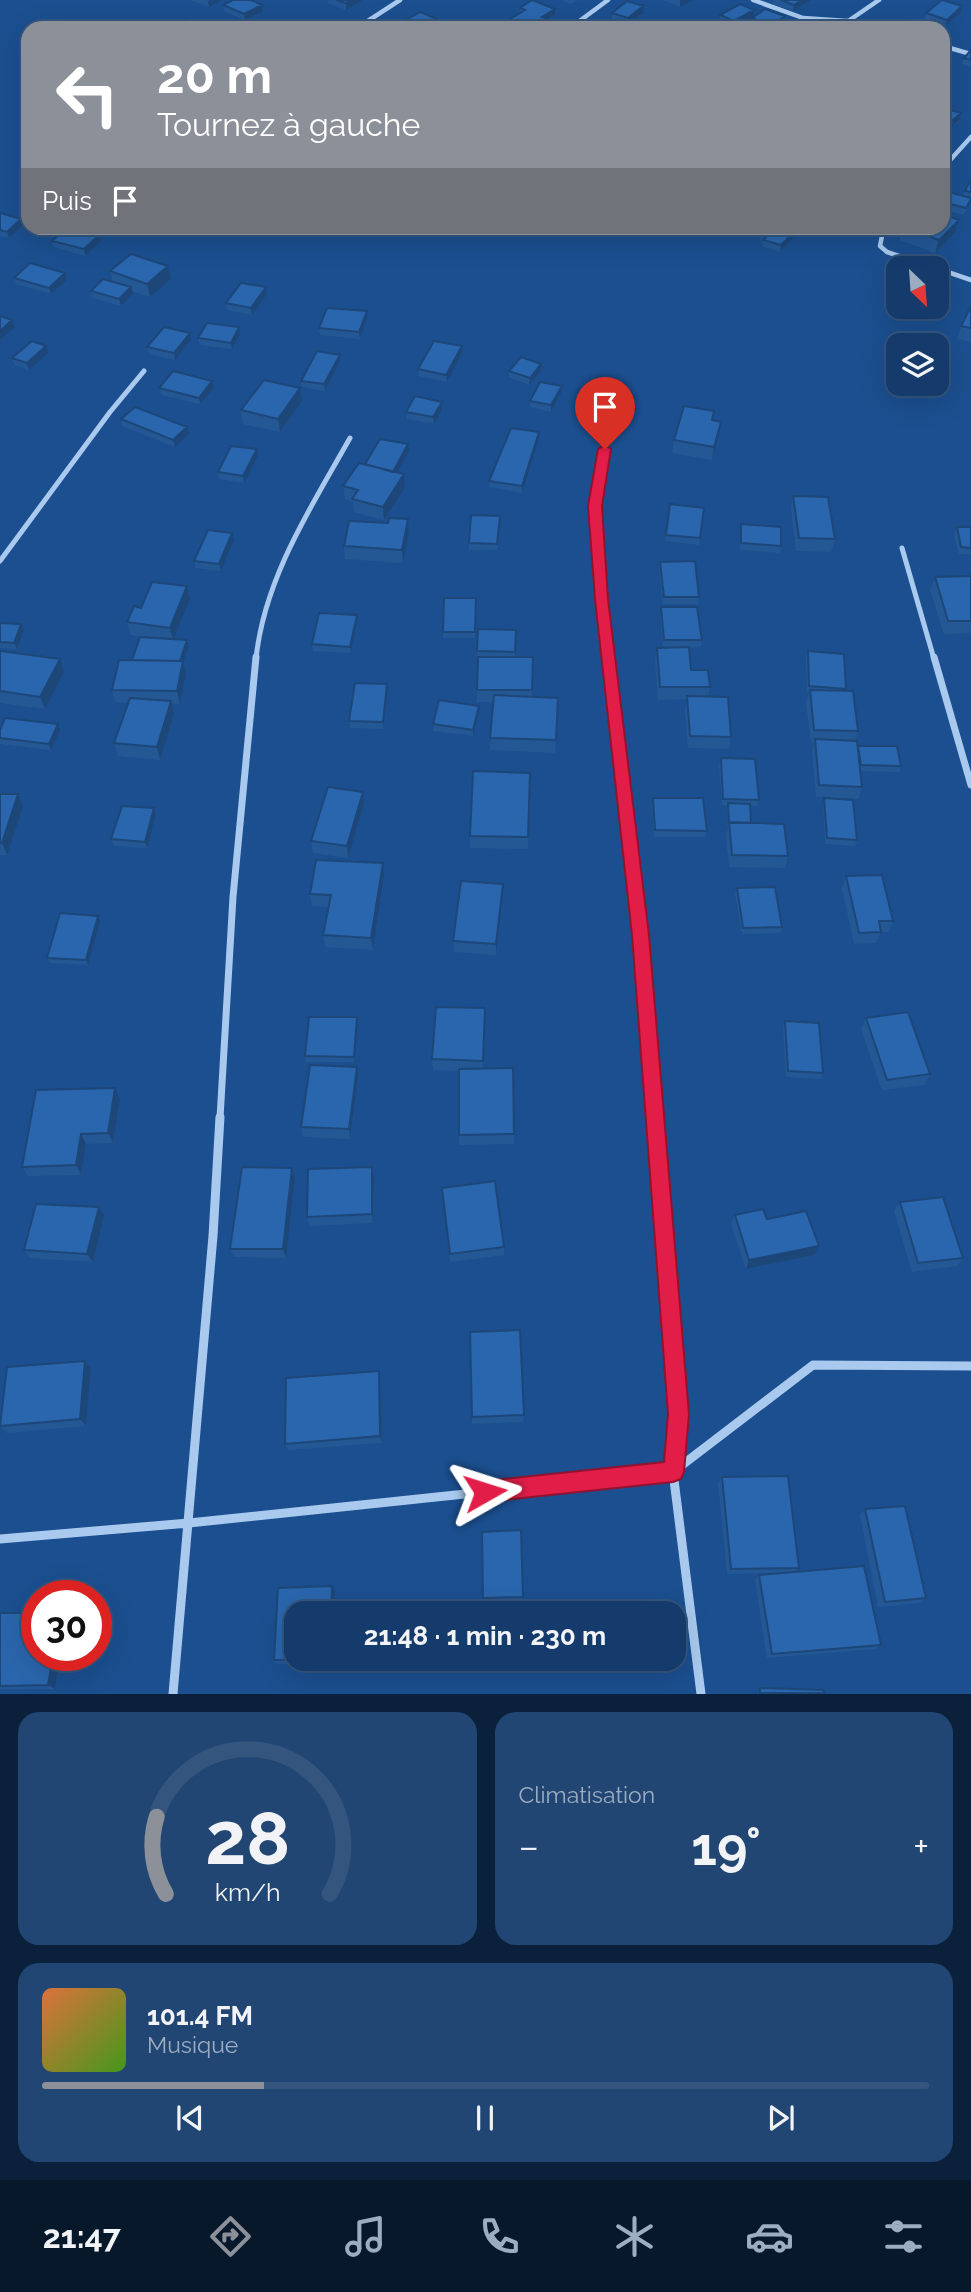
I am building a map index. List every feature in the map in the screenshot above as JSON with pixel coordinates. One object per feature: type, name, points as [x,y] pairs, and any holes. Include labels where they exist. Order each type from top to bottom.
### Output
[{"type":"street","points":[[368,21],[400,0]]},
{"type":"street","points":[[580,21],[608,0]]},
{"type":"street","points":[[753,0],[803,18],[847,21],[879,0]]},
{"type":"street","points":[[950,49],[971,54]]},
{"type":"street","points":[[950,160],[971,136]]},
{"type":"street","points":[[883,235],[880,246],[899,256]]},
{"type":"street","points":[[949,272],[971,280]]},
{"type":"street","points":[[0,561],[110,412],[144,371]]},
{"type":"street","points":[[173,1693],[213,1236],[233,897],[259,626],[290,545],[350,438]]},
{"type":"street","points":[[605,449],[595,506],[601,599],[642,948],[678,1414],[673,1472],[701,1693]]},
{"type":"street","points":[[902,548],[971,785]]},
{"type":"street","points":[[0,1539],[189,1523],[673,1472],[813,1366],[971,1366]]},
{"type":"building","points":[[233,0],[251,0],[262,5],[244,14],[223,5]]},
{"type":"building","points":[[532,0],[555,9],[542,17],[548,21],[510,19],[525,10],[520,8]]},
{"type":"building","points":[[781,0],[802,0],[794,5]]},
{"type":"building","points":[[942,0],[962,6],[947,20],[926,13]]},
{"type":"building","points":[[627,1],[643,6],[628,18],[612,13]]},
{"type":"building","points":[[740,4],[754,10],[734,21],[720,15]]},
{"type":"building","points":[[765,9],[785,16],[778,21],[760,21],[752,18]]},
{"type":"building","points":[[420,12],[442,21],[404,21]]},
{"type":"building","points":[[971,50],[971,60],[964,58]]},
{"type":"building","points":[[950,110],[961,113],[953,120],[950,119]]},
{"type":"building","points":[[971,179],[971,192],[965,191]]},
{"type":"building","points":[[950,192],[971,198],[966,208],[950,204]]},
{"type":"building","points":[[0,213],[21,219],[7,232],[0,230]]},
{"type":"building","points":[[950,217],[959,220],[950,229]]},
{"type":"building","points":[[59,235],[99,235],[84,249],[52,241]]},
{"type":"building","points":[[764,235],[791,235],[781,245],[763,240],[767,236]]},
{"type":"building","points":[[925,235],[944,235],[939,240]]},
{"type":"building","points":[[131,254],[168,266],[147,284],[110,271]]},
{"type":"building","points":[[30,263],[65,273],[49,288],[14,278]]},
{"type":"building","points":[[103,279],[131,287],[119,299],[91,291]]},
{"type":"building","points":[[241,283],[266,287],[251,308],[226,303]]},
{"type":"building","points":[[971,306],[971,328],[961,326]]},
{"type":"building","points":[[327,308],[367,311],[359,332],[319,328]]},
{"type":"building","points":[[0,316],[12,320],[0,331]]},
{"type":"building","points":[[207,323],[239,327],[231,343],[198,338]]},
{"type":"building","points":[[164,327],[190,333],[174,353],[147,347]]},
{"type":"building","points":[[32,341],[46,346],[27,363],[12,358]]},
{"type":"building","points":[[434,341],[462,346],[446,375],[418,369]]},
{"type":"building","points":[[317,351],[340,355],[324,384],[301,381]]},
{"type":"building","points":[[521,357],[541,364],[530,378],[509,371]]},
{"type":"building","points":[[173,371],[212,381],[199,398],[159,388]]},
{"type":"building","points":[[264,380],[300,388],[278,419],[241,410]]},
{"type":"building","points":[[540,382],[562,386],[551,405],[530,401]]},
{"type":"building","points":[[415,396],[442,402],[433,417],[406,412]]},
{"type":"building","points":[[684,406],[714,411],[712,420],[721,422],[714,447],[674,440]]},
{"type":"building","points":[[135,407],[187,427],[173,440],[121,419]]},
{"type":"building","points":[[511,428],[539,432],[522,486],[489,481]]},
{"type":"building","points":[[380,439],[408,444],[393,472],[365,464]]},
{"type":"building","points":[[231,446],[257,449],[243,476],[218,472]]},
{"type":"building","points":[[359,463],[404,474],[383,507],[352,499],[358,490],[343,486]]},
{"type":"building","points":[[793,496],[828,497],[835,539],[799,538]]},
{"type":"building","points":[[670,504],[704,508],[700,538],[666,535]]},
{"type":"building","points":[[471,515],[500,516],[497,544],[469,543]]},
{"type":"building","points":[[389,518],[408,519],[402,550],[344,546],[349,521],[388,523]]},
{"type":"building","points":[[741,524],[781,527],[781,546],[741,543]]},
{"type":"building","points":[[957,527],[971,527],[971,548],[961,547]]},
{"type":"building","points":[[208,530],[232,533],[219,564],[194,561]]},
{"type":"building","points":[[695,561],[699,597],[664,597],[660,562]]},
{"type":"building","points":[[971,576],[971,621],[948,621],[935,577]]},
{"type":"building","points":[[152,582],[187,586],[170,628],[127,622],[134,606],[141,608]]},
{"type":"building","points":[[444,598],[476,598],[475,632],[443,632]]},
{"type":"building","points":[[661,607],[697,607],[702,640],[664,640]]},
{"type":"building","points":[[319,613],[357,615],[350,647],[312,644]]},
{"type":"building","points":[[0,623],[21,624],[14,643],[0,642]]},
{"type":"building","points":[[478,629],[516,630],[515,652],[477,651]]},
{"type":"building","points":[[140,637],[187,640],[180,661],[132,660]]},
{"type":"building","points":[[689,647],[691,670],[708,670],[710,687],[660,687],[657,648]]},
{"type":"building","points":[[0,651],[60,659],[40,697],[0,691]]},
{"type":"building","points":[[808,651],[844,654],[846,689],[809,686]]},
{"type":"building","points":[[478,657],[533,657],[532,690],[477,690]]},
{"type":"building","points":[[119,660],[183,661],[177,691],[112,690]]},
{"type":"building","points":[[355,683],[387,684],[383,722],[349,721]]},
{"type":"building","points":[[810,690],[853,691],[858,731],[814,730]]},
{"type":"building","points":[[494,695],[558,698],[556,740],[490,738]]},
{"type":"building","points":[[687,696],[728,697],[731,737],[690,736]]},
{"type":"building","points":[[130,698],[171,701],[157,747],[114,743]]},
{"type":"building","points":[[439,700],[479,706],[473,730],[433,724]]},
{"type":"building","points":[[5,718],[58,724],[49,744],[0,738]]},
{"type":"building","points":[[815,739],[857,741],[862,787],[819,785]]},
{"type":"building","points":[[858,746],[897,746],[901,766],[861,765]]},
{"type":"building","points":[[721,758],[755,759],[759,800],[723,799]]},
{"type":"building","points":[[473,771],[530,773],[528,837],[470,836]]},
{"type":"building","points":[[328,787],[363,792],[347,846],[311,841]]},
{"type":"building","points":[[0,794],[18,794],[2,843],[0,843]]},
{"type":"building","points":[[653,798],[703,798],[707,831],[655,830]]},
{"type":"building","points":[[824,798],[853,800],[857,840],[827,838]]},
{"type":"building","points":[[728,803],[750,804],[751,823],[729,823]]},
{"type":"building","points":[[122,806],[154,808],[145,842],[111,839]]},
{"type":"building","points":[[729,822],[784,824],[788,856],[732,855]]},
{"type":"building","points":[[316,860],[383,863],[371,938],[323,935],[331,895],[310,894]]},
{"type":"building","points":[[882,875],[893,921],[879,921],[881,932],[859,933],[846,876]]},
{"type":"building","points":[[461,881],[503,884],[496,944],[453,941]]},
{"type":"building","points":[[775,887],[782,927],[743,928],[737,888]]},
{"type":"building","points":[[60,913],[98,916],[86,960],[47,958]]},
{"type":"building","points":[[436,1007],[485,1008],[483,1061],[432,1059]]},
{"type":"building","points":[[908,1012],[930,1074],[887,1080],[866,1018]]},
{"type":"building","points":[[309,1017],[357,1017],[354,1057],[305,1056]]},
{"type":"building","points":[[785,1021],[819,1023],[823,1073],[788,1071]]},
{"type":"building","points":[[310,1065],[357,1067],[349,1129],[301,1127]]},
{"type":"building","points":[[513,1068],[514,1134],[459,1135],[459,1069]]},
{"type":"building","points":[[115,1088],[108,1133],[81,1134],[76,1165],[22,1167],[36,1090]]},
{"type":"building","points":[[242,1167],[292,1168],[283,1249],[230,1249]]},
{"type":"building","points":[[372,1167],[372,1214],[307,1217],[308,1169]]},
{"type":"building","points":[[495,1181],[504,1247],[450,1254],[442,1188]]},
{"type":"building","points":[[943,1197],[963,1258],[918,1263],[900,1202]]},
{"type":"building","points":[[36,1204],[99,1207],[87,1254],[24,1250]]},
{"type":"building","points":[[763,1209],[767,1219],[806,1211],[819,1246],[749,1260],[735,1215]]},
{"type":"building","points":[[520,1330],[524,1415],[472,1417],[470,1332]]},
{"type":"building","points":[[85,1361],[80,1419],[0,1426],[7,1367]]},
{"type":"building","points":[[379,1371],[380,1436],[285,1444],[286,1378]]},
{"type":"building","points":[[788,1476],[799,1568],[731,1569],[722,1477]]},
{"type":"building","points":[[905,1506],[926,1598],[885,1602],[865,1509]]},
{"type":"building","points":[[521,1530],[523,1597],[483,1598],[482,1532]]},
{"type":"building","points":[[864,1566],[881,1645],[772,1654],[759,1575]]},
{"type":"building","points":[[332,1586],[331,1601],[284,1601],[284,1660],[274,1660],[278,1588]]},
{"type":"building","points":[[0,1613],[21,1613],[21,1671],[50,1671],[48,1685],[0,1686]]},
{"type":"building","points":[[760,1688],[823,1690],[824,1693],[760,1693]]},
{"type":"route","points":[[485,1492],[673,1472],[678,1414],[640,935],[601,599],[595,506],[605,449]]}]
